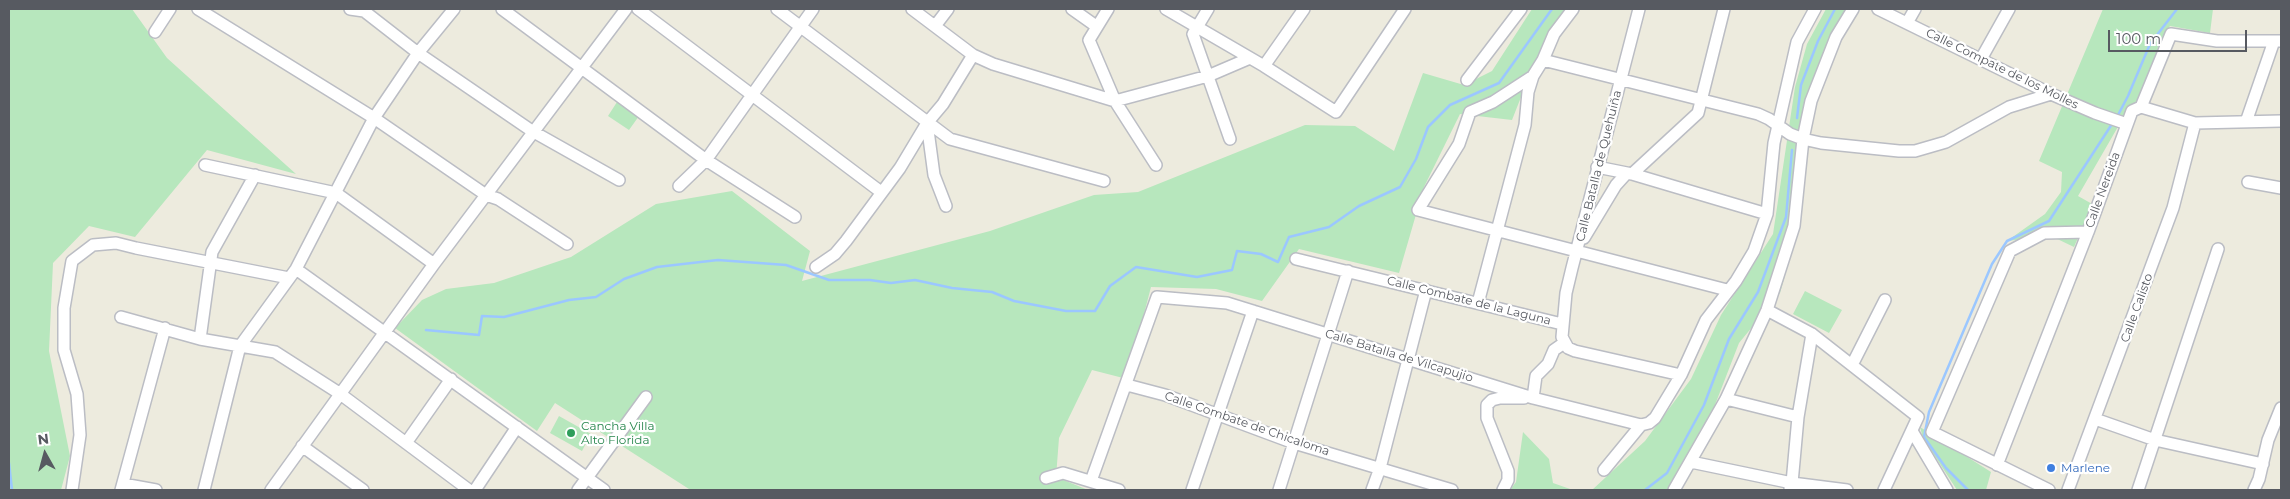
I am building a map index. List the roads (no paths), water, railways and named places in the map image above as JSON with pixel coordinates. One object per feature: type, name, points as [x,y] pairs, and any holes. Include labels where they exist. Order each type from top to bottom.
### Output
[{"type":"street","points":[[155,32],[170,9]]},
{"type":"street","points":[[198,9],[374,118],[486,195],[498,198],[566,244]]},
{"type":"street","points":[[350,9],[364,11],[418,52],[532,131],[619,180]]},
{"type":"street","points":[[204,490],[240,346],[293,274],[374,118],[418,52],[454,9]]},
{"type":"street","points":[[502,9],[706,160],[795,216]]},
{"type":"street","points":[[271,490],[384,331],[532,131],[583,68],[626,9]]},
{"type":"street","points":[[638,9],[881,192]]},
{"type":"street","points":[[777,9],[950,139],[1104,181]]},
{"type":"street","points":[[679,186],[706,160],[813,9]]},
{"type":"street","points":[[912,9],[973,56],[1114,100],[1208,76],[1250,58]]},
{"type":"street","points":[[935,26],[948,9]]},
{"type":"street","points":[[1072,9],[1096,26]]},
{"type":"street","points":[[1108,9],[1088,40],[1114,100],[1156,165]]},
{"type":"street","points":[[1166,9],[1264,66],[1336,112],[1405,9]]},
{"type":"street","points":[[1208,9],[1193,34],[1230,139]]},
{"type":"street","points":[[1264,66],[1304,9]]},
{"type":"street","points":[[1467,80],[1521,9]]},
{"type":"street","points":[[1478,303],[1525,124],[1528,92],[1533,76],[1543,60],[1554,34],[1573,9]]},
{"type":"street","name":"Calle Batalla de Quehuiña","points":[[1562,324],[1566,294],[1639,9]]},
{"type":"street","points":[[1577,251],[1606,202],[1629,174],[1698,113],[1724,9]]},
{"type":"street","points":[[1604,470],[1640,425],[1649,423],[1655,418],[1681,375],[1706,320],[1727,290],[1736,281],[1754,251],[1766,214],[1774,143],[1797,42],[1815,9]]},
{"type":"street","points":[[1674,490],[1726,399],[1767,310],[1794,226],[1803,139],[1811,101],[1836,37],[1853,9]]},
{"type":"street","name":"Calle Compate de los Molles","points":[[1878,9],[2052,94],[2094,113],[2127,124]]},
{"type":"street","points":[[1907,23],[1914,9]]},
{"type":"street","points":[[1981,59],[2009,9]]},
{"type":"street","name":"Calle Nereida","points":[[1997,465],[1932,432],[2010,251],[2044,233],[2088,232],[2104,183],[2132,111],[2141,107],[2171,34],[2217,41],[2278,41]]},
{"type":"street","points":[[2246,122],[2278,41]]},
{"type":"street","points":[[816,267],[835,254],[846,242],[900,168],[927,123],[943,104],[973,56]]},
{"type":"street","points":[[1543,60],[1758,114],[1790,134],[1803,139],[1821,143],[1915,151],[1946,142],[2009,107],[2052,94]]},
{"type":"street","points":[[1533,76],[1493,102],[1470,112],[1458,144],[1418,210],[1727,290]]},
{"type":"street","points":[[2141,107],[2195,123],[2281,121]]},
{"type":"street","points":[[927,123],[934,175],[946,206]]},
{"type":"street","name":"Calle Calisto","points":[[2068,490],[2173,208],[2195,123]]},
{"type":"street","points":[[205,165],[336,193],[434,264]]},
{"type":"street","points":[[1598,167],[1629,174],[1766,214]]},
{"type":"street","points":[[200,339],[212,252],[255,175]]},
{"type":"street","points":[[2248,182],[2281,188]]},
{"type":"street","points":[[2049,490],[1997,465],[2088,232]]},
{"type":"street","points":[[72,490],[80,435],[77,394],[64,350],[64,308],[72,261],[93,245],[116,242],[136,248],[210,262],[293,274],[384,331],[604,490]]},
{"type":"street","points":[[2138,490],[2218,250]]},
{"type":"street","name":"Calle Combate de la Laguna","points":[[1296,259],[1562,324],[1564,343]]},
{"type":"street","points":[[1279,490],[1348,271]]},
{"type":"street","points":[[1372,490],[1380,468],[1426,290]]},
{"type":"street","name":"Calle Batalla de Vilcapujio","points":[[1127,384],[1157,297],[1227,303],[1408,361],[1507,388],[1533,398],[1640,425]]},
{"type":"street","points":[[1852,365],[1885,300]]},
{"type":"street","points":[[1767,310],[1812,334],[1918,417],[1884,490]]},
{"type":"street","points":[[1192,490],[1253,311]]},
{"type":"street","points":[[121,317],[200,339],[275,352],[339,393],[469,490]]},
{"type":"street","points":[[156,490],[122,487],[165,328]]},
{"type":"street","points":[[1790,487],[1798,417],[1812,334]]},
{"type":"street","points":[[1503,490],[1508,480],[1508,472],[1487,418],[1487,405],[1492,400],[1500,398],[1533,398],[1536,376],[1548,364],[1554,350],[1564,343],[1568,348],[1575,351],[1681,375]]},
{"type":"street","points":[[406,443],[451,379]]},
{"type":"street","points":[[1091,481],[1127,384]]},
{"type":"street","name":"Calle Combate de Chicaloma","points":[[1127,384],[1218,414],[1294,443],[1452,490]]},
{"type":"street","points":[[578,490],[646,396]]},
{"type":"street","points":[[1726,399],[1798,417]]},
{"type":"street","points":[[2254,490],[2263,464],[2268,440],[2281,408]]},
{"type":"street","points":[[2095,419],[2155,440],[2263,464]]},
{"type":"street","points":[[475,490],[517,427]]},
{"type":"street","points":[[1912,431],[1947,490]]},
{"type":"street","points":[[302,446],[363,490]]},
{"type":"street","points":[[1691,462],[1790,487],[1847,490]]},
{"type":"street","points":[[1046,478],[1063,473],[1119,490]]},
{"type":"waterway","points":[[426,330],[479,335],[482,316],[504,317],[569,300],[596,297],[624,279],[657,267],[718,260],[786,265],[829,280],[870,280],[891,283],[915,280],[952,288],[992,292],[1014,301],[1066,311],[1095,311],[1110,286],[1136,267],[1197,277],[1232,270],[1237,251],[1261,254],[1278,262],[1289,237],[1329,227],[1359,206],[1400,187],[1416,159],[1428,127],[1450,105],[1499,83],[1552,9]]},
{"type":"waterway","points":[[1797,118],[1801,85],[1818,41],[1835,9]]},
{"type":"waterway","points":[[2118,115],[2150,44],[2177,9]]},
{"type":"waterway","points":[[1968,490],[1946,468],[1924,437],[1929,412],[1992,264],[2007,241],[2049,221],[2112,124]]},
{"type":"waterway","points":[[1645,490],[1667,473],[1704,405],[1729,339],[1758,292],[1786,217],[1792,150]]},
{"type":"waterway","points":[[9,463],[12,490]]},
{"type":"place","name":"Cancha Villa Alto Florida","points":[[571,433]]},
{"type":"place","name":"Marlene","points":[[2051,468]]}]
